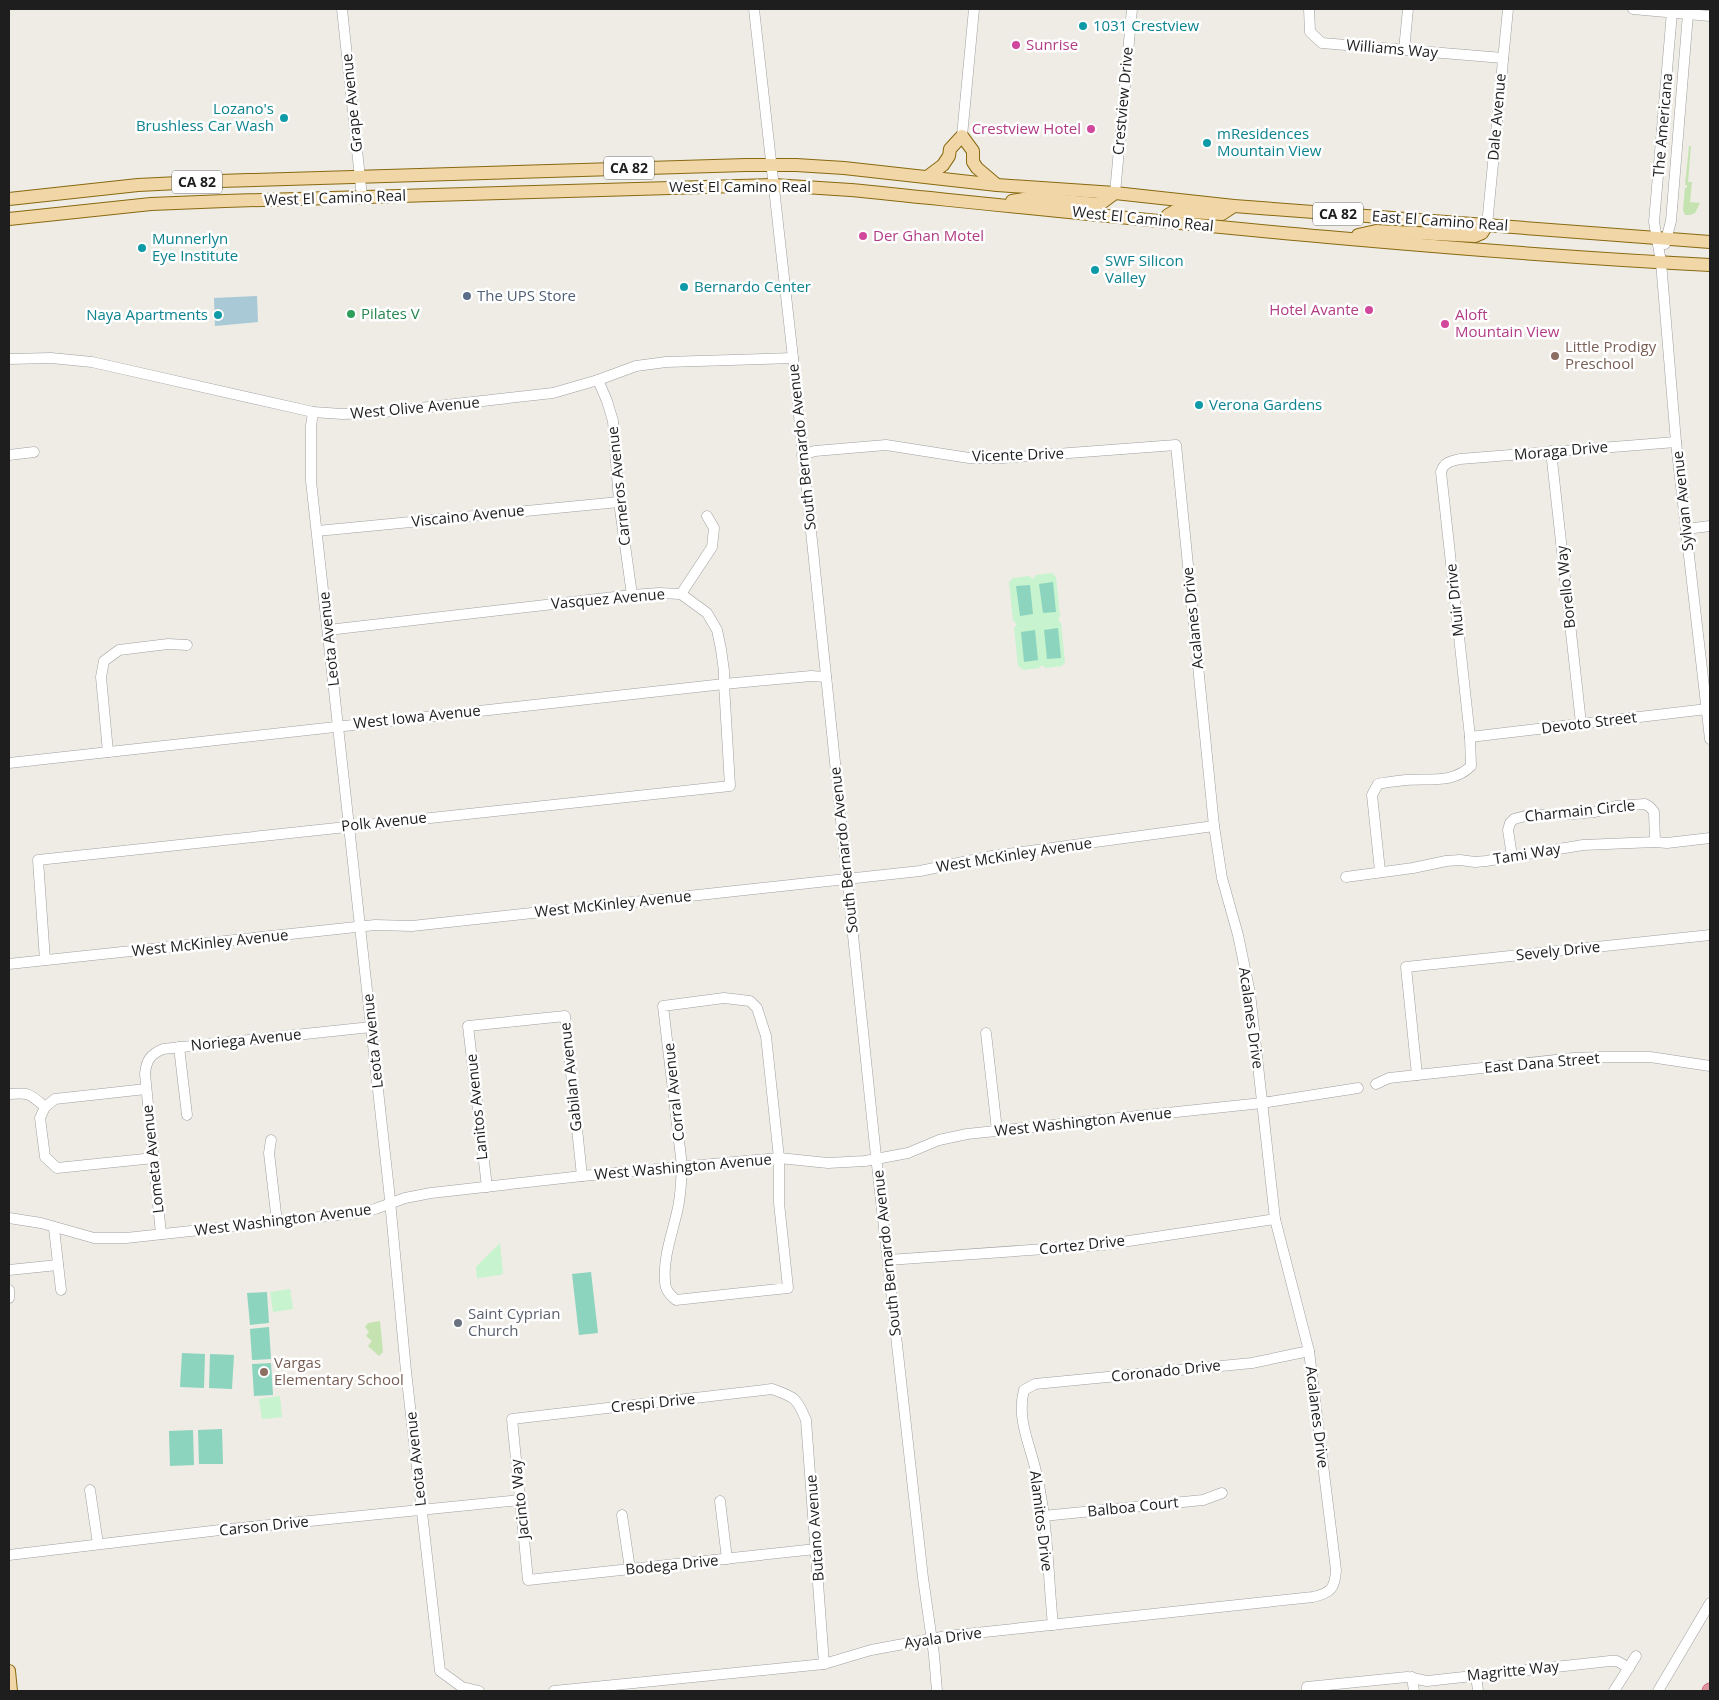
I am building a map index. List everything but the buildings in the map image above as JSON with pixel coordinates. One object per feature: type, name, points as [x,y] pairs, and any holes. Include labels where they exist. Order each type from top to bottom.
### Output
[{"type":"main road","points":[[927,178],[942,165],[949,156],[950,149],[962,136],[973,151],[973,162],[997,185]]},
{"type":"main road","name":"West El Camino Real","points":[[9,199],[138,185],[219,181],[772,164],[844,168],[1020,187]]},
{"type":"main road","name":"West El Camino Real","points":[[9,219],[151,204],[774,185],[851,190],[1259,230]]},
{"type":"main road","name":"East El Camino Real","points":[[1020,187],[1115,193],[1234,206],[1710,242]]},
{"type":"main road","points":[[994,204],[1029,198],[1097,204],[1115,193]]},
{"type":"main road","points":[[1163,221],[1175,211],[1222,214],[1234,206]]},
{"type":"main road","points":[[1346,238],[1376,231],[1475,236],[1482,233],[1488,225]]},
{"type":"main road","name":"East El Camino Real","points":[[1259,230],[1498,251],[1710,265]]},
{"type":"main road","points":[[9,1670],[11,1691]]},
{"type":"street","name":"Grape Avenue","points":[[342,9],[362,197]]},
{"type":"street","name":"South Bernardo Avenue","points":[[754,9],[793,358],[919,1549],[932,1638],[937,1691]]},
{"type":"street","points":[[962,136],[974,9]]},
{"type":"street","name":"Crestview Drive","points":[[1115,193],[1132,9]]},
{"type":"street","name":"Williams Way","points":[[1310,9],[1310,32],[1322,43],[1502,58]]},
{"type":"street","points":[[1404,50],[1408,9]]},
{"type":"street","name":"Dale Avenue","points":[[1488,225],[1508,9]]},
{"type":"street","points":[[1633,9],[1710,16]]},
{"type":"street","name":"The Americana","points":[[1662,238],[1654,222],[1672,12]]},
{"type":"street","name":"The Americana","points":[[1662,238],[1671,221],[1688,14]]},
{"type":"street","name":"Sylvan Avenue","points":[[1662,238],[1660,262],[1676,442],[1710,739]]},
{"type":"street","name":"West Olive Avenue","points":[[9,359],[51,358],[92,362],[313,412],[342,414],[442,407],[553,393],[598,380],[636,366],[666,362],[793,358]]},
{"type":"street","name":"Carneros Avenue","points":[[598,380],[613,421],[619,502],[632,595]]},
{"type":"street","name":"Leota Avenue","points":[[313,412],[311,426],[312,481],[317,531],[390,1203],[404,1356],[440,1671],[462,1687],[479,1691]]},
{"type":"street","name":"Moraga Drive","points":[[1446,464],[1460,459],[1676,442]]},
{"type":"street","name":"Vicente Drive","points":[[802,455],[886,445],[969,458],[1002,458],[1176,445]]},
{"type":"street","name":"Acalanes Drive","points":[[1176,445],[1214,826],[1222,878],[1238,935],[1250,993],[1275,1219],[1309,1351],[1336,1570],[1336,1580],[1332,1589]]},
{"type":"street","name":"Borello Way","points":[[1551,451],[1581,723]]},
{"type":"street","points":[[9,455],[34,452]]},
{"type":"street","name":"Muir Drive","points":[[1380,871],[1372,795],[1374,788],[1378,784],[1407,780],[1430,780],[1458,775],[1470,766],[1470,737],[1441,472],[1446,464]]},
{"type":"street","name":"Viscaino Avenue","points":[[317,531],[619,502]]},
{"type":"street","points":[[682,594],[712,547],[714,528],[707,516]]},
{"type":"street","points":[[1686,529],[1710,526]]},
{"type":"street","name":"Vasquez Avenue","points":[[328,630],[632,595],[682,594],[708,613],[717,630],[724,671],[730,786]]},
{"type":"street","points":[[108,752],[101,677],[104,661],[119,650],[168,644],[187,645]]},
{"type":"street","name":"West Iowa Avenue","points":[[9,763],[724,684],[811,676],[826,677]]},
{"type":"street","name":"Devoto Street","points":[[1470,737],[1707,708]]},
{"type":"street","name":"Polk Avenue","points":[[45,960],[38,860],[730,786]]},
{"type":"street","name":"Charmain Circle","points":[[1512,856],[1508,830],[1510,823],[1514,819],[1529,816],[1595,812],[1616,806],[1645,804],[1650,807],[1654,812],[1656,842]]},
{"type":"street","name":"West McKinley Avenue","points":[[9,964],[375,925],[412,926],[920,871],[990,856],[1214,826]]},
{"type":"street","name":"Tami Way","points":[[1346,877],[1413,868],[1446,861],[1475,862],[1583,845],[1667,843],[1710,838]]},
{"type":"street","name":"Sevely Drive","points":[[1417,1075],[1406,967],[1710,934]]},
{"type":"street","name":"Corral Avenue","points":[[730,999],[750,1001],[757,1008],[766,1036],[779,1158],[779,1203],[788,1288],[676,1300],[668,1293],[664,1282],[665,1262],[681,1191],[682,1166],[664,1006],[730,999]]},
{"type":"street","name":"Gabilan Avenue","points":[[468,1026],[565,1016],[582,1176]]},
{"type":"street","name":"Lanitos Avenue","points":[[468,1026],[486,1187]]},
{"type":"street","name":"Noriega Avenue","points":[[146,1086],[145,1066],[155,1052],[163,1049],[371,1027]]},
{"type":"street","points":[[986,1033],[997,1130]]},
{"type":"street","points":[[179,1047],[187,1115]]},
{"type":"street","name":"East Dana Street","points":[[1376,1084],[1389,1078],[1574,1058],[1650,1057],[1710,1066]]},
{"type":"street","points":[[146,1086],[55,1100],[45,1107],[40,1118],[45,1157],[57,1168],[154,1158]]},
{"type":"street","name":"Lometa Avenue","points":[[146,1086],[161,1234]]},
{"type":"street","name":"West Washington Avenue","points":[[9,1218],[41,1223],[94,1238],[126,1238],[357,1213],[422,1194],[582,1176],[779,1158],[828,1163],[865,1161],[908,1153],[950,1138],[997,1130],[1262,1104],[1358,1088]]},
{"type":"street","points":[[9,1094],[31,1094],[45,1107]]},
{"type":"street","points":[[272,1140],[270,1153],[277,1222]]},
{"type":"street","name":"Cortez Drive","points":[[888,1260],[1102,1245],[1275,1219]]},
{"type":"street","points":[[54,1228],[61,1290]]},
{"type":"street","points":[[9,1270],[58,1265]]},
{"type":"street","points":[[9,1290],[9,1298]]},
{"type":"street","name":"Coronado Drive","points":[[1024,1390],[1036,1384],[1252,1363],[1309,1351]]},
{"type":"street","name":"Crespi Drive","points":[[512,1419],[772,1389],[793,1396]]},
{"type":"street","name":"Alamitos Drive","points":[[1024,1390],[1021,1401],[1022,1425],[1037,1475],[1043,1516],[1053,1625]]},
{"type":"street","name":"Butano Avenue","points":[[793,1396],[801,1407],[806,1420],[824,1664]]},
{"type":"street","name":"Jacinto Way","points":[[512,1419],[528,1580]]},
{"type":"street","points":[[90,1490],[98,1544]]},
{"type":"street","name":"Balboa Court","points":[[1043,1516],[1203,1500],[1222,1493]]},
{"type":"street","name":"Carson Drive","points":[[9,1555],[520,1500]]},
{"type":"street","points":[[720,1501],[727,1559]]},
{"type":"street","points":[[622,1515],[630,1570]]},
{"type":"street","name":"Bodega Drive","points":[[528,1580],[816,1549]]},
{"type":"street","name":"Ayala Drive","points":[[554,1691],[824,1664],[871,1650],[932,1638],[1313,1597],[1327,1593],[1332,1589]]},
{"type":"street","points":[[1658,1691],[1710,1603]]},
{"type":"street","points":[[1614,1691],[1636,1656]]},
{"type":"street","name":"Magritte Way","points":[[1307,1689],[1412,1677],[1427,1681],[1610,1661],[1617,1661],[1629,1668]]},
{"type":"street","points":[[1476,1675],[1478,1691]]},
{"type":"street","points":[[1412,1677],[1414,1691]]},
{"type":"green space","points":[[1689,146],[1691,146],[1688,182],[1692,182],[1690,202],[1700,203],[1695,213],[1685,215],[1683,210],[1685,188],[1687,188],[1687,185],[1685,185]]},
{"type":"green space","points":[[1052,573],[1056,577],[1060,616],[1058,620],[1061,623],[1065,662],[1062,666],[1046,668],[1042,665],[1039,668],[1024,670],[1018,666],[1014,628],[1017,624],[1013,621],[1009,582],[1013,578],[1029,576],[1033,579],[1036,575]]},
{"type":"green space","points":[[1053,582],[1056,612],[1043,613],[1039,584]]},
{"type":"green space","points":[[1030,585],[1033,614],[1020,616],[1016,586]]},
{"type":"green space","points":[[1058,628],[1061,658],[1047,659],[1044,630]]},
{"type":"green space","points":[[1035,630],[1038,660],[1024,662],[1021,632]]},
{"type":"green space","points":[[500,1243],[503,1273],[501,1275],[477,1278],[476,1267]]},
{"type":"green space","points":[[591,1272],[598,1333],[579,1335],[572,1274]]},
{"type":"green space","points":[[290,1289],[293,1309],[273,1312],[270,1292]]},
{"type":"green space","points":[[267,1292],[269,1323],[250,1325],[247,1293]]},
{"type":"green space","points":[[380,1321],[383,1352],[379,1356],[368,1346],[372,1341],[366,1336],[369,1332],[365,1327],[368,1323]]},
{"type":"green space","points":[[269,1327],[271,1359],[252,1360],[250,1329]]},
{"type":"green space","points":[[182,1353],[205,1354],[204,1388],[180,1387]]},
{"type":"green space","points":[[210,1354],[234,1355],[232,1389],[209,1388]]},
{"type":"green space","points":[[271,1363],[273,1395],[254,1396],[252,1364]]},
{"type":"green space","points":[[280,1396],[282,1417],[262,1419],[259,1399]]},
{"type":"green space","points":[[222,1429],[223,1464],[199,1464],[198,1430]]},
{"type":"green space","points":[[193,1430],[194,1465],[170,1466],[169,1431]]},
{"type":"water","points":[[257,296],[258,322],[215,326],[214,298]]},
{"type":"place","name":"1031 Crestview","points":[[1083,26]]},
{"type":"place","name":"Sunrise","points":[[1016,45]]},
{"type":"place","name":"Lozano's Brushless Car Wash","points":[[284,118]]},
{"type":"place","name":"Crestview Hotel","points":[[1091,129]]},
{"type":"place","name":"mResidences Mountain View","points":[[1207,143]]},
{"type":"place","name":"Der Ghan Motel","points":[[863,236]]},
{"type":"place","name":"Munnerlyn Eye Institute","points":[[142,248]]},
{"type":"place","name":"SWF Silicon Valley","points":[[1095,270]]},
{"type":"place","name":"Bernardo Center","points":[[684,287]]},
{"type":"place","name":"The UPS Store","points":[[467,296]]},
{"type":"place","name":"Hotel Avante","points":[[1369,310]]},
{"type":"place","name":"Pilates V","points":[[351,314]]},
{"type":"place","name":"Naya Apartments","points":[[218,315]]},
{"type":"place","name":"Aloft Mountain View","points":[[1445,324]]},
{"type":"place","name":"Little Prodigy Preschool","points":[[1555,356]]},
{"type":"place","name":"Verona Gardens","points":[[1199,405]]},
{"type":"place","name":"Saint Cyprian Church","points":[[458,1323]]},
{"type":"place","name":"Vargas Elementary School","points":[[264,1372]]}]
